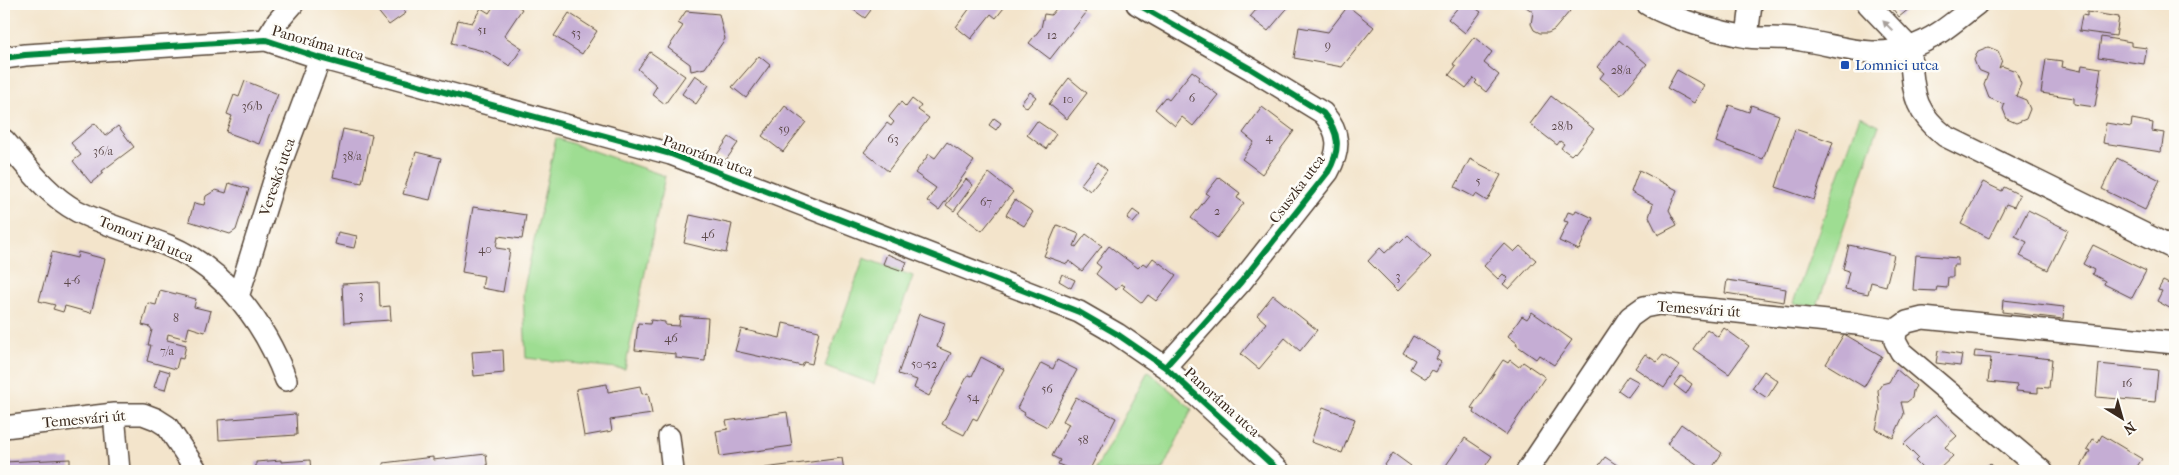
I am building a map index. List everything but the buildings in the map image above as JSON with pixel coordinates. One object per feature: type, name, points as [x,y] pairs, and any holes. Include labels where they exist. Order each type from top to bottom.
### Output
[{"type":"street","points":[[266,40],[278,21],[293,4]]},
{"type":"street","name":"Csuszka utca","points":[[1137,4],[1251,69],[1323,113],[1331,122],[1338,148],[1336,159],[1323,179],[1241,282],[1165,367]]},
{"type":"street","points":[[1647,4],[1657,10],[1685,20],[1747,36],[1800,40],[1872,54],[1909,47],[1932,38],[1977,4]]},
{"type":"street","points":[[1747,36],[1751,4]]},
{"type":"street","points":[[1868,4],[1909,47],[1912,86],[1918,106],[1931,124],[1945,136],[2175,249]]},
{"type":"street","name":"Panoráma utca","points":[[4,58],[25,54],[266,40],[320,58],[671,154],[1078,312],[1117,334],[1165,367],[1279,471]]},
{"type":"street","name":"Vereskő utca","points":[[238,297],[273,184],[320,58]]},
{"type":"street","name":"Tomori Pál utca","points":[[4,140],[59,199],[84,214],[196,258],[217,275],[238,297],[275,351],[286,380]]},
{"type":"street","name":"Temesvári út","points":[[1526,471],[1630,317],[1644,308],[1658,304],[1858,324],[1896,330]]},
{"type":"street","points":[[2042,471],[1901,352],[1895,341],[1896,330],[1907,322],[1923,318],[2175,343]]},
{"type":"street","points":[[114,414],[119,471]]},
{"type":"street","name":"Temesvári út","points":[[4,426],[114,414],[142,414],[156,419],[167,426],[198,471]]},
{"type":"street","points":[[669,437],[673,471]]},
{"type":"green space","points":[[1860,116],[1879,125],[1817,307],[1793,303]]},
{"type":"green space","points":[[556,138],[665,176],[625,369],[526,358],[523,293]]},
{"type":"green space","points":[[864,258],[913,276],[874,384],[825,366]]},
{"type":"green space","points":[[1148,371],[1192,409],[1162,471],[1095,471]]},
{"type":"cycle path","points":[[1137,4],[1251,69],[1323,113],[1333,127],[1337,141],[1335,156],[1328,172],[1241,282],[1165,367]]},
{"type":"cycle path","points":[[4,58],[25,55],[266,40],[320,58],[671,154],[1079,312],[1117,334],[1165,367],[1279,471]]},
{"type":"place","name":"Lomnici utca","points":[[1845,65]]}]
